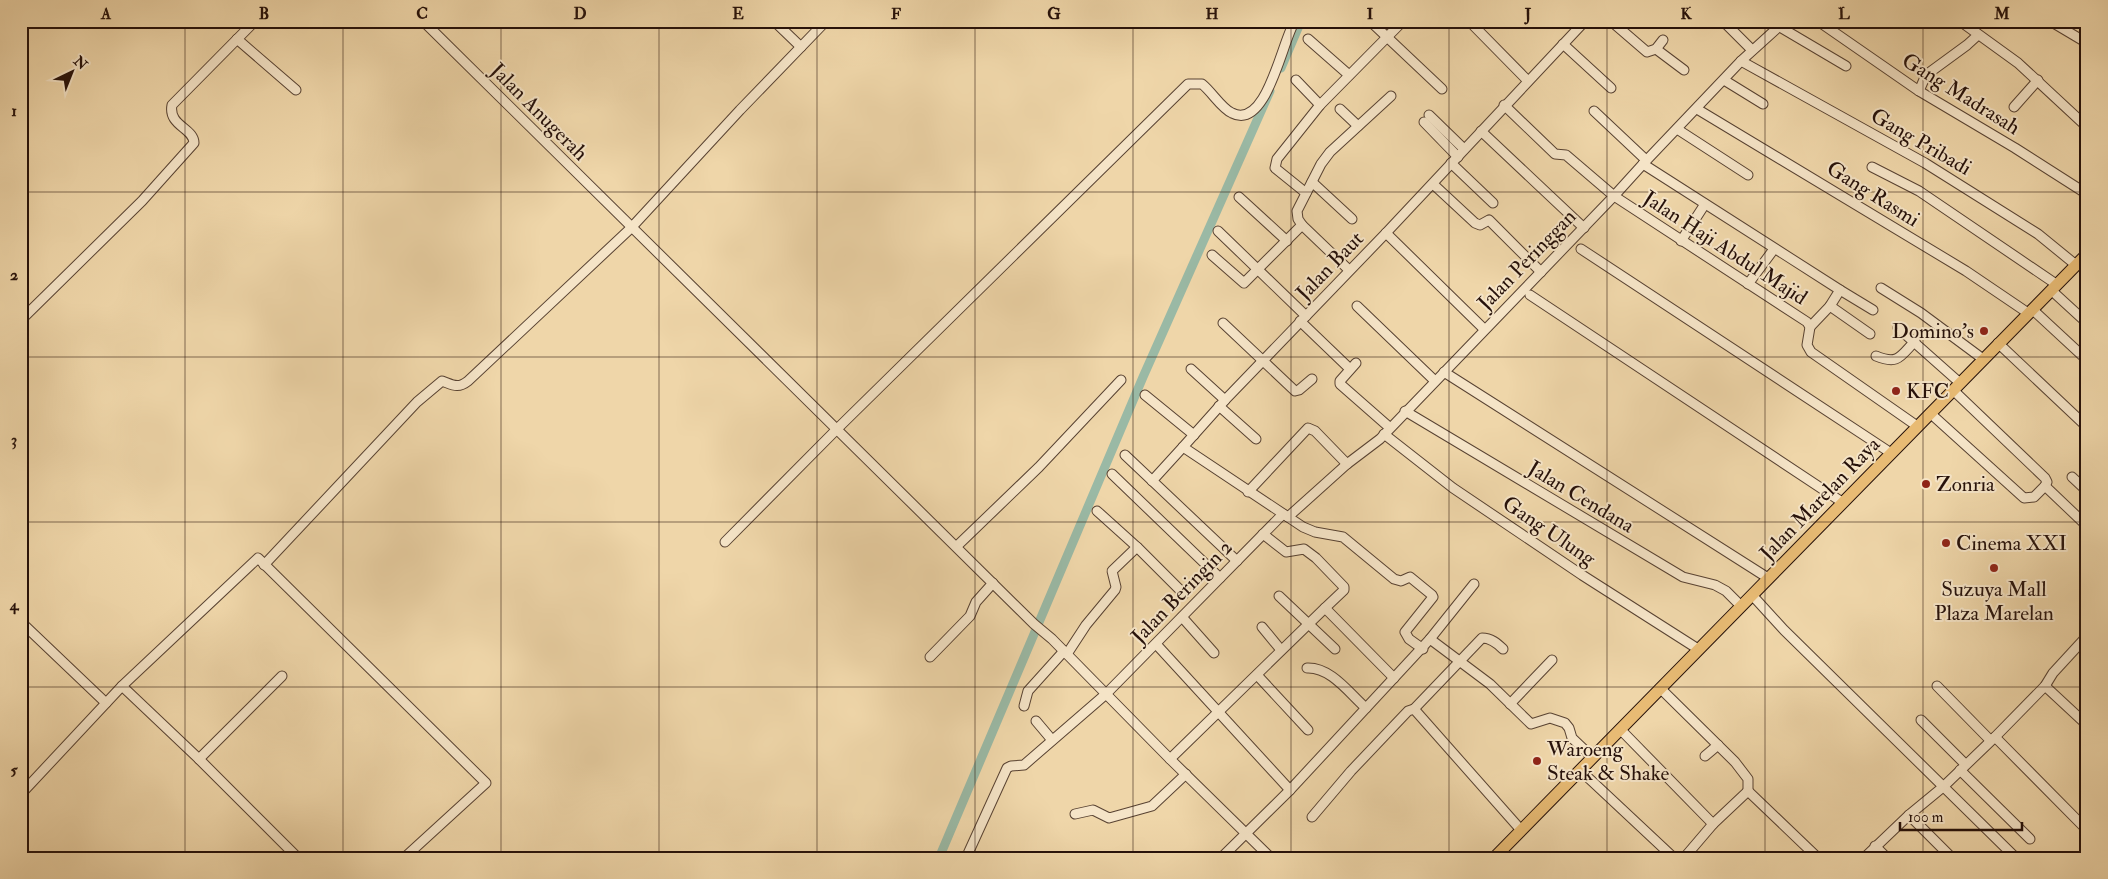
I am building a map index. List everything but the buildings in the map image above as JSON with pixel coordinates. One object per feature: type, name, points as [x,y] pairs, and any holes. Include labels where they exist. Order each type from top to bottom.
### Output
[{"type":"main road","name":"Jalan Marelan Raya","points":[[1494,858],[2087,254]]},
{"type":"street","points":[[21,320],[142,202],[194,143],[193,137],[176,122],[171,111],[172,105],[255,21]]},
{"type":"street","name":"Jalan Anugerah","points":[[423,21],[1034,624],[1052,639],[1271,858]]},
{"type":"street","points":[[774,21],[800,47]]},
{"type":"street","points":[[264,565],[417,402],[442,382],[455,387],[463,385],[468,381],[631,228],[740,110],[826,21]]},
{"type":"street","points":[[725,542],[837,429],[1188,84],[1202,84],[1232,114],[1241,116],[1252,113],[1261,102],[1269,87],[1294,21]]},
{"type":"street","points":[[1370,21],[1442,89]]},
{"type":"street","points":[[1306,193],[1275,168],[1275,164],[1283,149],[1320,105],[1403,21]]},
{"type":"street","points":[[1469,21],[1528,81]]},
{"type":"street","points":[[1611,21],[1646,51],[1656,48],[1663,40]]},
{"type":"street","name":"Gang Madrasah","points":[[1818,21],[1919,92],[2016,148],[2087,194]]},
{"type":"street","points":[[1960,21],[2038,80],[2087,127]]},
{"type":"street","points":[[2050,21],[2087,43]]},
{"type":"street","name":"Jalan Baut","points":[[1152,481],[1222,403],[1433,184],[1582,22]]},
{"type":"street","points":[[1725,24],[1752,50]]},
{"type":"street","points":[[1782,24],[1846,66]]},
{"type":"street","name":"Jalan Peringgan","points":[[1286,516],[1387,431],[1584,228],[1741,61],[1782,24]]},
{"type":"street","points":[[1919,92],[1926,75],[1967,46],[1978,35]]},
{"type":"street","points":[[237,39],[296,90]]},
{"type":"street","points":[[1308,39],[1349,75]]},
{"type":"street","points":[[1563,44],[1611,88]]},
{"type":"street","points":[[1656,48],[1684,70]]},
{"type":"street","name":"Gang Pribadi","points":[[1741,61],[1925,163],[2038,234],[2076,265]]},
{"type":"street","points":[[1296,80],[1320,105]]},
{"type":"street","points":[[1724,80],[1763,104]]},
{"type":"street","points":[[2014,107],[2038,80]]},
{"type":"street","points":[[1349,270],[1302,225],[1298,219],[1297,211],[1321,164],[1330,152],[1391,96]]},
{"type":"street","name":"Jalan Haji Abdul Majid","points":[[1504,105],[1555,154],[1566,154],[1614,196],[1800,317],[1810,326],[1807,345],[1811,352],[1917,426]]},
{"type":"street","points":[[1340,108],[1358,126]]},
{"type":"street","name":"Gang Rasmi","points":[[1696,109],[2030,311],[2087,360]]},
{"type":"street","points":[[1594,111],[1644,162],[1774,249],[1873,310]]},
{"type":"street","points":[[1427,119],[1461,153]]},
{"type":"street","points":[[1677,129],[1748,175]]},
{"type":"street","points":[[1481,130],[1584,228]]},
{"type":"street","points":[[1451,164],[1493,203]]},
{"type":"street","points":[[1872,167],[1919,191],[2054,287],[2087,323]]},
{"type":"street","points":[[1312,182],[1352,219]]},
{"type":"street","points":[[1433,184],[1475,223],[1480,224],[1489,220],[1541,272]]},
{"type":"street","points":[[1239,197],[1287,241]]},
{"type":"street","points":[[1681,241],[1705,204]]},
{"type":"street","points":[[1212,255],[1244,283],[1302,225]]},
{"type":"street","points":[[1218,231],[1259,270],[1303,318],[1354,366],[1340,381],[1341,386],[1387,431]]},
{"type":"street","points":[[1386,233],[1484,329]]},
{"type":"street","points":[[1581,248],[1891,453]]},
{"type":"street","points":[[1748,284],[1774,249]]},
{"type":"street","points":[[1881,288],[1921,313],[1983,359]]},
{"type":"street","points":[[1810,326],[1830,306],[1840,290]]},
{"type":"street","points":[[1530,295],[1842,502]]},
{"type":"street","points":[[1357,306],[1435,381]]},
{"type":"street","points":[[1830,306],[1870,334]]},
{"type":"street","points":[[1223,323],[1295,390],[1299,390],[1312,379]]},
{"type":"street","points":[[1898,328],[1915,341],[2045,478],[2047,482],[2045,486],[2034,497],[2024,498],[1930,413]]},
{"type":"street","points":[[1876,356],[1889,361],[1897,360],[1915,341]]},
{"type":"street","points":[[1998,343],[2087,427]]},
{"type":"street","points":[[1191,369],[1256,439]]},
{"type":"street","points":[[1444,372],[1768,578]]},
{"type":"street","points":[[957,546],[1039,467],[1121,380]]},
{"type":"street","points":[[1145,395],[1194,435]]},
{"type":"street","name":"Jalan Cendana","points":[[1405,411],[1683,577],[1711,584],[1726,591],[1740,606]]},
{"type":"street","points":[[1248,492],[1308,428],[1315,431],[1347,464]]},
{"type":"street","name":"Gang Ulung","points":[[1387,431],[1452,488],[1582,575],[1698,649]]},
{"type":"street","points":[[1183,447],[1286,516],[1315,532],[1343,537],[1394,579],[1401,581],[1410,577],[1432,594],[1433,599],[1405,632],[1409,639],[1423,649]]},
{"type":"street","points":[[1125,455],[1237,561]]},
{"type":"street","points":[[1112,474],[1220,578]]},
{"type":"street","points":[[2072,477],[2087,491]]},
{"type":"street","points":[[2045,486],[2087,526]]},
{"type":"street","points":[[1097,511],[1137,547],[1184,594]]},
{"type":"street","name":"Jalan Beringin 2","points":[[966,858],[1007,768],[1024,765],[1106,694],[1263,534],[1286,516]]},
{"type":"street","points":[[1170,759],[1344,590],[1344,586],[1316,558],[1304,549],[1286,552],[1263,534]]},
{"type":"street","points":[[1024,706],[1028,691],[1066,653],[1115,590],[1112,571],[1137,547]]},
{"type":"street","points":[[21,794],[122,686],[258,558],[486,782],[404,858]]},
{"type":"street","points":[[930,657],[970,616],[976,602],[993,583]]},
{"type":"street","points":[[1221,858],[1290,790],[1423,649],[1474,584]]},
{"type":"street","points":[[1752,594],[1784,630],[2016,858]]},
{"type":"street","points":[[1279,596],[1335,649]]},
{"type":"street","points":[[1325,608],[1394,678]]},
{"type":"street","points":[[1182,617],[1214,654]]},
{"type":"street","points":[[21,622],[106,703]]},
{"type":"street","points":[[1262,627],[1282,650]]},
{"type":"street","points":[[1312,817],[1351,771],[1482,638],[1495,641],[1503,648]]},
{"type":"street","points":[[1430,639],[1490,684],[1531,724],[1550,718],[1565,723],[1569,728],[1572,738],[1592,757]]},
{"type":"street","points":[[1864,858],[1909,815],[1943,787],[1993,738],[2045,686],[2053,672],[2085,640]]},
{"type":"street","points":[[1156,644],[1290,790]]},
{"type":"street","points":[[1510,704],[1552,660]]},
{"type":"street","points":[[1307,668],[1326,671],[1366,708]]},
{"type":"street","points":[[1257,675],[1308,730]]},
{"type":"street","points":[[199,759],[282,676]]},
{"type":"street","points":[[122,686],[199,759],[298,858]]},
{"type":"street","points":[[1936,686],[1993,738],[2087,830]]},
{"type":"street","points":[[2045,686],[2087,725]]},
{"type":"street","points":[[1660,688],[1718,745],[1747,778],[1749,784],[1748,791],[1713,824],[1684,858]]},
{"type":"street","points":[[1414,709],[1521,830]]},
{"type":"street","points":[[1921,720],[2030,839]]},
{"type":"street","points":[[1036,721],[1052,740]]},
{"type":"street","points":[[1620,729],[1713,824]]},
{"type":"street","points":[[1705,756],[1718,745]]},
{"type":"street","points":[[1580,770],[1674,858]]},
{"type":"street","points":[[1075,814],[1093,810],[1109,818],[1152,806],[1186,774]]},
{"type":"street","points":[[1748,791],[1818,858]]},
{"type":"street","points":[[1909,815],[1952,858]]},
{"type":"street","points":[[1875,846],[1887,858]]},
{"type":"waterway","points":[[1281,68],[1301,21]]},
{"type":"waterway","points":[[939,858],[1143,377],[1270,91]]},
{"type":"place","name":"Domino's","points":[[1984,331]]},
{"type":"place","name":"KFC","points":[[1896,391]]},
{"type":"place","name":"Zonria","points":[[1926,484]]},
{"type":"place","name":"Cinema XXI","points":[[1946,543]]},
{"type":"place","name":"Suzuya Mall Plaza Marelan","points":[[1994,568]]},
{"type":"place","name":"Waroeng Steak & Shake","points":[[1537,761]]}]
